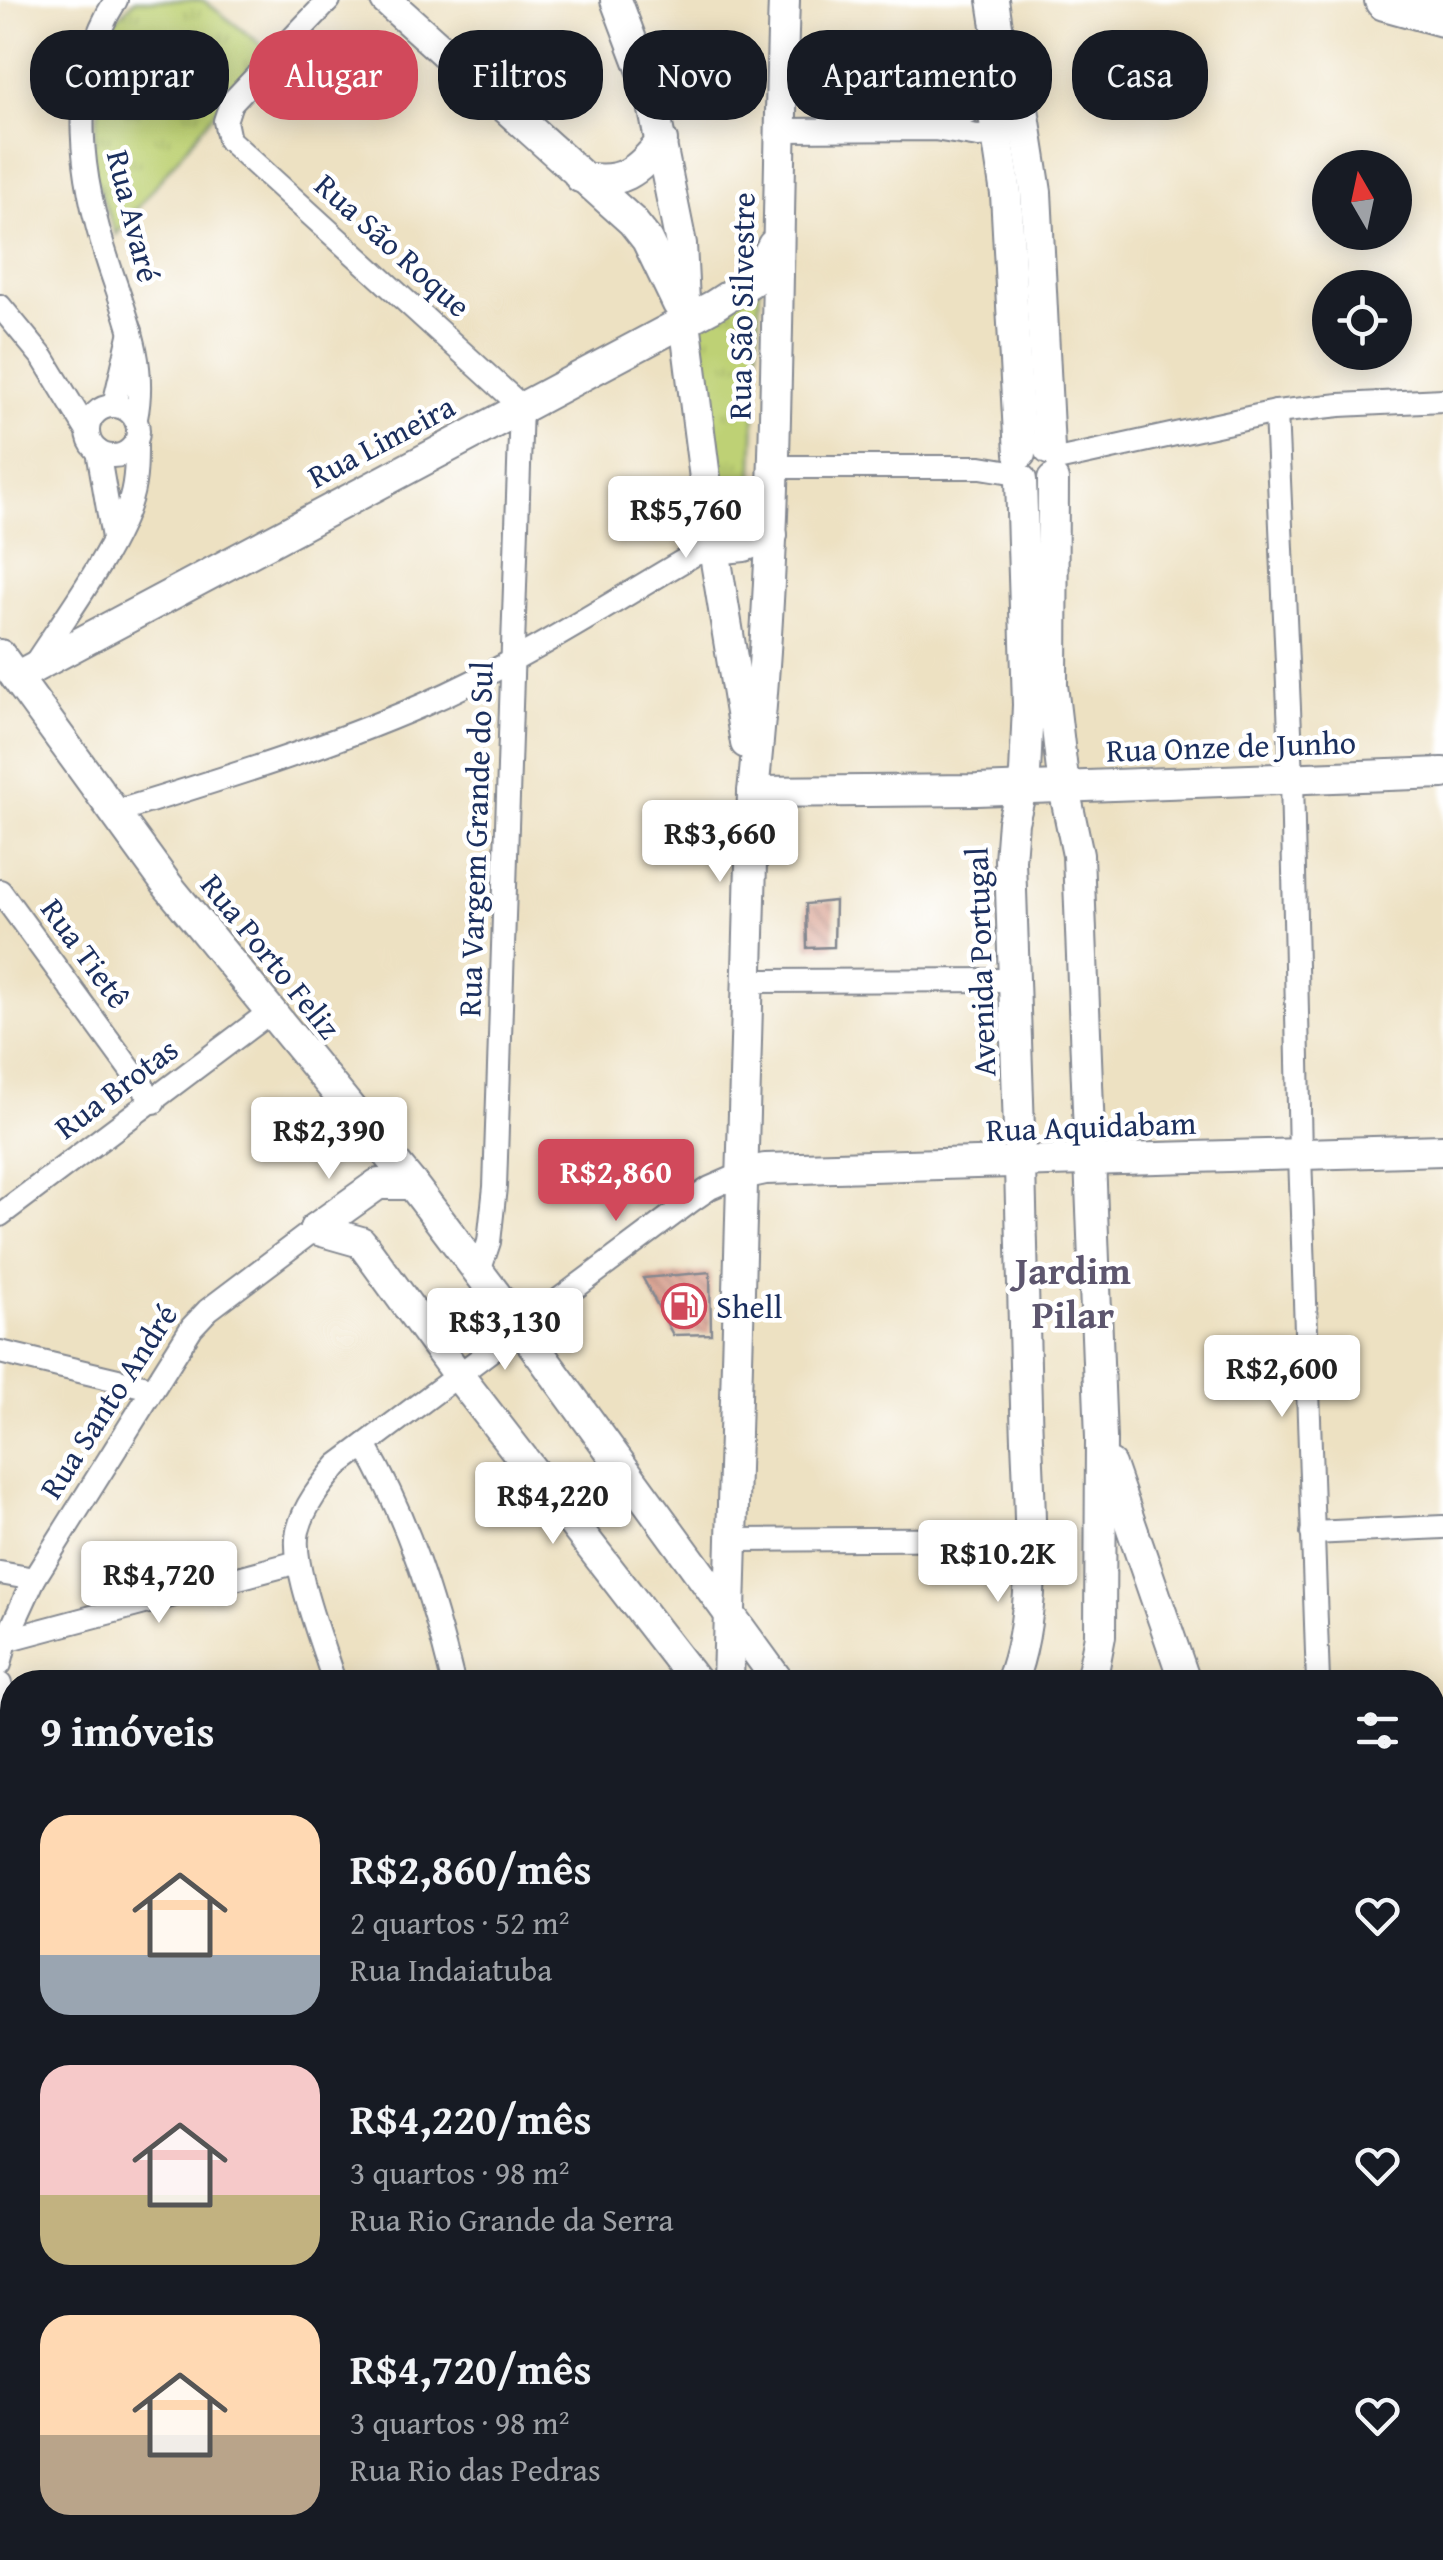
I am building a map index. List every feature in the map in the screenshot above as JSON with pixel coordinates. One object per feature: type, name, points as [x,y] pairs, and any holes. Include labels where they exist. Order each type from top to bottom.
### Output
[{"type":"highway","points":[[1385,0],[1443,16]]},
{"type":"street","name":"Rua Avaré","points":[[116,0],[98,33],[89,66],[82,132],[95,220],[140,373],[136,418]]},
{"type":"street","name":"Rua São Roque","points":[[330,0],[236,96],[227,112],[229,140],[522,406]]},
{"type":"street","points":[[386,0],[632,221],[647,240],[685,321]]},
{"type":"street","points":[[616,0],[650,90],[682,244],[685,321],[714,549],[753,792],[728,1670]]},
{"type":"street","name":"Rua São Silvestre","points":[[753,792],[765,679],[772,535],[774,467],[765,288],[776,238],[784,0]]},
{"type":"street","name":"Avenida Portugal","points":[[993,0],[998,30]]},
{"type":"street","points":[[934,129],[955,120]]},
{"type":"street","name":"Avenida Portugal","points":[[1010,120],[1036,192],[1028,705],[1022,789],[1011,839],[1028,1538],[1024,1639],[1015,1670]]},
{"type":"street","points":[[780,130],[934,129],[978,136],[1012,133]]},
{"type":"street","points":[[580,177],[596,181],[632,173],[645,164],[662,141]]},
{"type":"street","name":"Rua Limeira","points":[[12,672],[685,321],[765,288]]},
{"type":"street","points":[[0,306],[43,358],[93,442],[114,456],[136,443]]},
{"type":"street","name":"Rua Avaré","points":[[109,406],[131,332]]},
{"type":"street","points":[[12,672],[113,538],[131,498],[138,435],[136,418],[123,407],[109,406],[63,389]]},
{"type":"street","points":[[774,467],[1033,465],[1276,412],[1340,404],[1443,400]]},
{"type":"street","points":[[109,406],[92,417],[93,442],[113,538]]},
{"type":"street","name":"Rua Vargem Grande do Sul","points":[[478,1272],[489,1242],[496,1187],[522,406]]},
{"type":"street","points":[[1276,412],[1292,777],[1318,1670]]},
{"type":"street","name":"Avenida Portugal","points":[[1033,465],[1064,788],[1078,855],[1101,1438],[1100,1636],[1093,1670]]},
{"type":"street","points":[[115,812],[356,732],[513,662],[696,554],[744,546],[772,535]]},
{"type":"street","name":"Rua Porto Feliz","points":[[12,672],[168,886],[412,1184],[770,1670]]},
{"type":"street","name":"Rua Onze de Junho","points":[[753,792],[1064,788],[1443,773]]},
{"type":"street","name":"Rua Tietê","points":[[0,891],[154,1102]]},
{"type":"street","points":[[747,981],[1015,980]]},
{"type":"street","name":"Rua Brotas","points":[[0,1216],[270,1012]]},
{"type":"street","points":[[361,1242],[372,1188],[376,1139]]},
{"type":"street","name":"Rua Aquidabam","points":[[742,1174],[765,1169],[1443,1150]]},
{"type":"street","points":[[330,1670],[296,1550],[306,1508],[320,1485],[364,1445],[710,1188],[742,1174]]},
{"type":"street","points":[[372,1188],[412,1184]]},
{"type":"street","name":"Rua Santo André","points":[[0,1664],[6,1640],[34,1578],[192,1327],[208,1310],[372,1188]]},
{"type":"street","points":[[315,1229],[361,1242],[458,1375],[687,1670]]},
{"type":"street","points":[[0,1352],[151,1388]]},
{"type":"street","points":[[1101,1438],[1180,1670]]},
{"type":"street","points":[[364,1445],[398,1508],[416,1553],[450,1670]]},
{"type":"street","points":[[1312,1533],[1443,1527]]},
{"type":"street","points":[[730,1540],[1028,1538]]},
{"type":"street","points":[[1101,1547],[1114,1548],[1141,1560]]},
{"type":"street","points":[[6,1640],[298,1562]]},
{"type":"street","points":[[0,1573],[34,1578]]},
{"type":"green space","points":[[135,0],[203,0],[249,35],[249,69],[229,94],[229,30],[111,30],[112,23]]},
{"type":"green space","points":[[97,120],[208,120],[116,235],[90,164]]},
{"type":"green space","points":[[760,285],[751,520],[724,530],[696,323]]},
{"type":"building","points":[[835,901],[834,947],[807,948],[806,904]]},
{"type":"building","name":"Shell","points":[[710,1272],[711,1334],[673,1335],[643,1278]]},
{"type":"place","name":"Shell","points":[[684,1306]]},
{"type":"district","name":"Jardim Pilar","points":[[1073,1292]]}]
